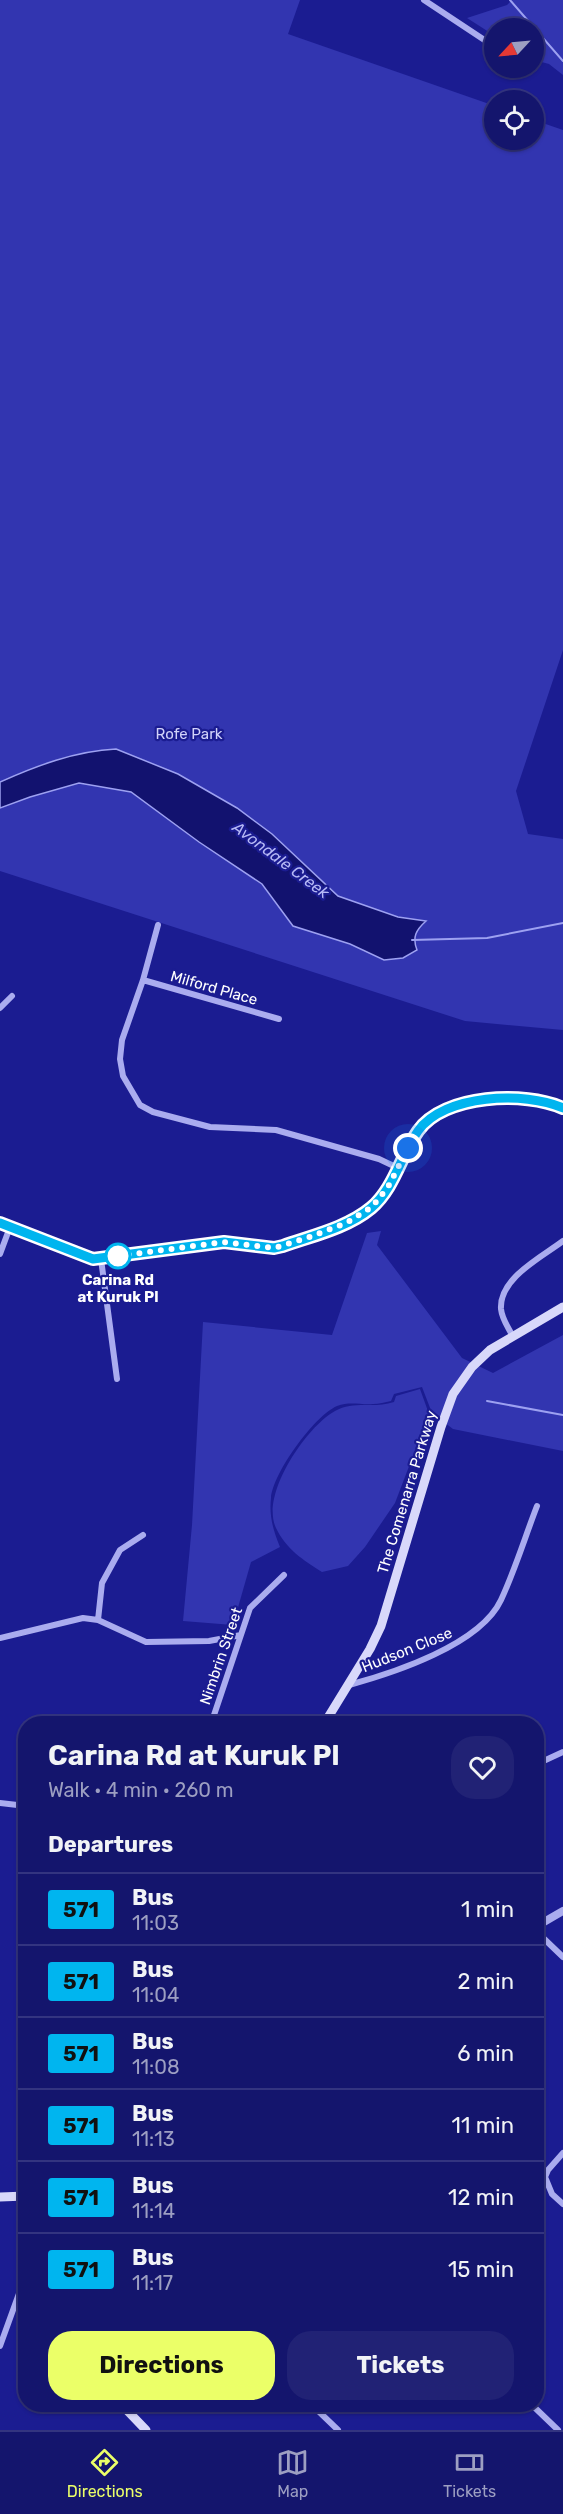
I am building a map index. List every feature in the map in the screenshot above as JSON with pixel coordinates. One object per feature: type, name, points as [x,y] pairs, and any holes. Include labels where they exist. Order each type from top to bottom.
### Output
[{"type":"main road","name":"The Comenarra Parkway","points":[[329,1716],[370,1649],[388,1609],[449,1404],[472,1367],[490,1350],[563,1307]]},
{"type":"main road","points":[[0,2197],[18,2196]]},
{"type":"main road","points":[[129,2412],[147,2430]]},
{"type":"street","points":[[423,0],[484,40]]},
{"type":"street","points":[[158,925],[143,980],[122,1040],[120,1059],[123,1076],[140,1105],[153,1112],[210,1127],[276,1130],[379,1159],[398,1168]]},
{"type":"street","name":"Milford Place","points":[[143,980],[279,1019]]},
{"type":"street","points":[[0,1008],[12,996]]},
{"type":"street","points":[[0,1223],[83,1256],[101,1259],[224,1242],[274,1248],[307,1238],[361,1215],[382,1196],[423,1124],[445,1110],[458,1105],[495,1099],[544,1102],[563,1108]]},
{"type":"street","points":[[0,1254],[10,1227]]},
{"type":"street","points":[[512,1335],[502,1312],[502,1301],[506,1290],[514,1278],[563,1241]]},
{"type":"street","points":[[101,1259],[117,1380]]},
{"type":"street","name":"Hudson Close","points":[[348,1685],[375,1678],[444,1650],[475,1631],[489,1618],[501,1602],[537,1506]]},
{"type":"street","points":[[98,1620],[102,1583],[120,1550],[143,1535]]},
{"type":"street","name":"Nimbrin Street","points":[[214,1716],[254,1602],[284,1575]]},
{"type":"street","points":[[0,1638],[83,1618],[98,1620],[146,1642],[209,1641],[241,1635]]},
{"type":"street","points":[[544,1761],[563,1752]]},
{"type":"street","points":[[0,1803],[18,1805]]},
{"type":"street","points":[[544,1922],[563,1911]]},
{"type":"street","points":[[544,1939],[563,1957]]},
{"type":"street","points":[[563,2153],[545,2177],[552,2194],[563,2204]]},
{"type":"street","points":[[0,2346],[18,2296]]},
{"type":"street","points":[[319,2412],[338,2430]]},
{"type":"street","points":[[539,2412],[558,2430]]},
{"type":"green space","name":"Rofe Park","points":[[0,0],[300,0],[288,34],[484,102],[484,150],[544,150],[544,123],[563,130],[563,650],[516,791],[528,834],[563,839],[563,1030],[465,1021],[0,871]]},
{"type":"green space","points":[[512,0],[563,0],[563,75],[544,63],[544,18],[484,18],[484,29],[467,18],[507,5]]},
{"type":"green space","points":[[381,1231],[377,1245],[462,1358],[493,1373],[563,1335],[563,1451],[453,1429],[432,1413],[422,1387],[394,1394],[391,1401],[337,1406],[317,1421],[296,1446],[279,1474],[273,1487],[271,1517],[280,1547],[251,1562],[233,1625],[183,1621],[192,1525],[203,1322],[332,1335],[367,1233]]},
{"type":"green space","points":[[420,1389],[429,1414],[395,1503],[365,1547],[348,1566],[322,1572],[290,1548],[276,1528],[273,1514],[274,1498],[289,1463],[311,1431],[335,1411],[349,1406],[387,1404],[394,1402],[396,1396]]},
{"type":"water","points":[[116,749],[178,774],[237,808],[272,834],[338,896],[398,917],[426,921],[416,934],[417,950],[403,958],[384,960],[350,944],[293,926],[262,884],[199,842],[131,792],[79,783],[0,808],[0,782],[56,760]]},
{"type":"waterway","points":[[510,0],[563,61]]},
{"type":"waterway","name":"Avondale Creek","points":[[412,940],[487,938],[563,923]]},
{"type":"waterway","points":[[487,1401],[563,1415]]},
{"type":"bus line","name":"571","points":[[0,1223],[93,1259],[224,1242],[274,1248],[346,1223],[372,1207],[388,1187],[423,1124],[445,1110],[475,1101],[495,1099],[531,1100],[563,1108]]},
{"type":"place","name":"Carina Rd at Kuruk Pl","points":[[118,1256]]},
{"type":"route","points":[[118,1256],[224,1242],[274,1248],[307,1238],[346,1223],[372,1207],[388,1187],[408,1148]]}]
